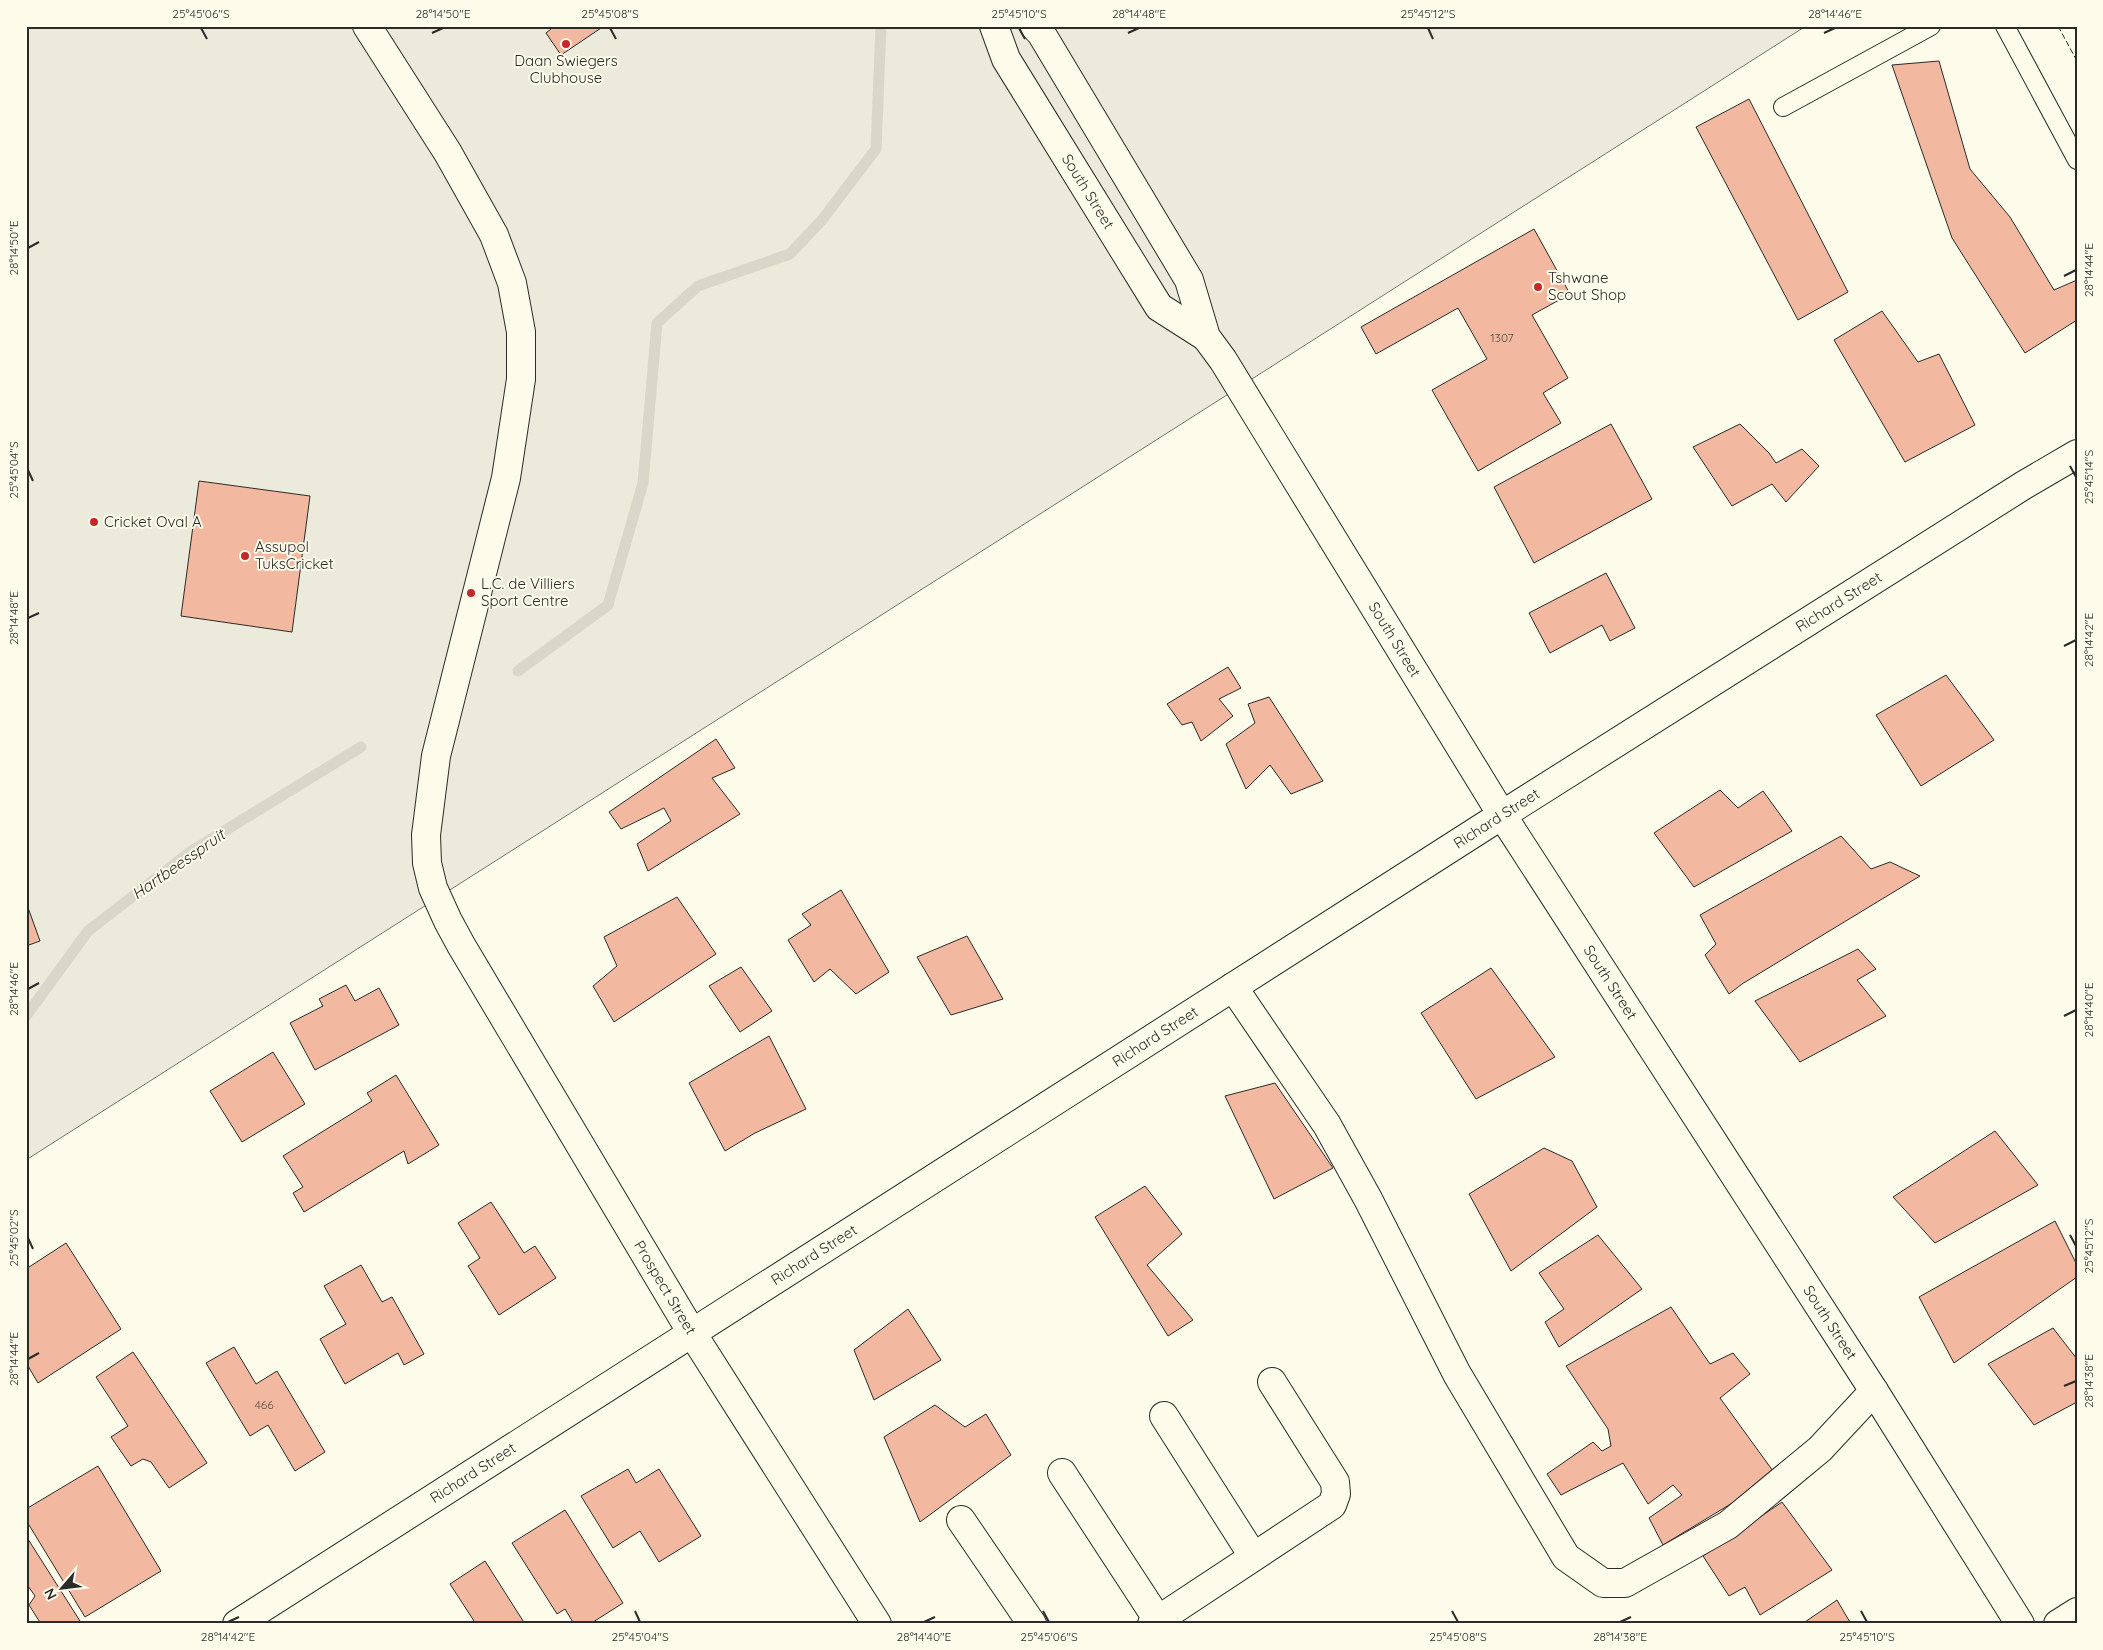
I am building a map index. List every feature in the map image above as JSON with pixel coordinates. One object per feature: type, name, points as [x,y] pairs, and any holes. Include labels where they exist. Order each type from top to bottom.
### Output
[{"type":"street","name":"Prospect Street","points":[[367,26],[448,153],[494,235],[512,283],[521,332],[522,379],[506,478],[436,756],[426,835],[426,863],[433,888],[461,945],[692,1333],[877,1624]]},
{"type":"street","name":"South Street","points":[[994,26],[1006,59],[1158,307],[1206,337]]},
{"type":"street","name":"South Street","points":[[1034,26],[1041,33],[1189,280],[1206,337],[1223,360],[1502,815],[1874,1391],[2020,1624]]},
{"type":"street","name":"Richard Street","points":[[237,1624],[1502,815],[2024,485],[2077,454]]},
{"type":"street","points":[[1233,987],[1327,1125],[1368,1199],[1457,1374],[1566,1557],[1603,1584],[1625,1583],[1728,1525],[1820,1449],[1874,1391]]},
{"type":"street","points":[[1062,1473],[1155,1622],[1332,1505],[1336,1494],[1334,1482],[1272,1382]]},
{"type":"street","points":[[1164,1416],[1254,1556]]},
{"type":"street","points":[[961,1520],[1032,1624]]},
{"type":"street","points":[[2058,1624],[2077,1612]]},
{"type":"lane","points":[[1783,107],[1931,26]]},
{"type":"lane","points":[[2005,26],[2077,160]]},
{"type":"shaded area","name":"L.C. de Villiers Sport Centre","points":[[26,26],[1806,26],[26,1160]]},
{"type":"building","name":"Daan Swiegers Clubhouse","points":[[549,26],[604,26],[561,55],[546,33],[551,29]]},
{"type":"building","points":[[1939,61],[1970,169],[2010,217],[2054,290],[2077,280],[2077,320],[2025,353],[1952,238],[1892,65]]},
{"type":"building","points":[[1749,99],[1848,292],[1798,320],[1696,127]]},
{"type":"building","points":[[1534,229],[1570,294],[1532,315],[1568,378],[1543,393],[1561,423],[1478,471],[1432,390],[1487,359],[1458,308],[1376,354],[1361,327]]},
{"type":"building","points":[[1882,311],[1918,362],[1939,354],[1975,425],[1905,462],[1834,340]]},
{"type":"building","points":[[1611,424],[1652,499],[1534,563],[1494,487]]},
{"type":"building","points":[[1740,424],[1769,453],[1776,463],[1802,449],[1819,466],[1786,502],[1772,484],[1732,506],[1693,447]]},
{"type":"building","name":"Assupol TuksCricket","points":[[199,481],[310,496],[292,632],[181,616]]},
{"type":"building","points":[[1606,573],[1635,628],[1610,641],[1602,625],[1550,653],[1529,613]]},
{"type":"building","points":[[1228,667],[1241,688],[1219,699],[1233,716],[1201,741],[1192,722],[1182,725],[1167,704]]},
{"type":"building","points":[[1946,675],[1994,740],[1921,786],[1876,715]]},
{"type":"building","points":[[1269,697],[1323,781],[1291,794],[1270,765],[1246,789],[1226,744],[1255,723],[1248,704]]},
{"type":"building","points":[[716,739],[735,768],[712,778],[740,814],[648,871],[637,844],[671,821],[664,808],[621,829],[609,812]]},
{"type":"building","points":[[1720,790],[1738,808],[1763,791],[1792,831],[1694,887],[1654,833]]},
{"type":"building","points":[[1841,836],[1871,869],[1890,862],[1920,876],[1742,984],[1729,994],[1705,955],[1716,944],[1700,915]]},
{"type":"building","points":[[841,890],[889,972],[856,994],[830,969],[814,982],[788,940],[811,925],[802,914]]},
{"type":"building","points":[[677,897],[716,954],[614,1022],[593,986],[617,966],[604,937]]},
{"type":"building","points":[[26,902],[40,941],[26,946]]},
{"type":"building","points":[[967,936],[1003,999],[951,1015],[917,957]]},
{"type":"building","points":[[1858,949],[1876,969],[1857,980],[1886,1016],[1800,1062],[1755,1001]]},
{"type":"building","points":[[741,967],[772,1011],[740,1032],[709,986]]},
{"type":"building","points":[[1491,968],[1555,1057],[1476,1099],[1421,1013]]},
{"type":"building","points":[[346,985],[355,1001],[379,988],[399,1025],[315,1070],[290,1023],[323,1006],[319,999]]},
{"type":"building","points":[[769,1036],[806,1109],[755,1133],[725,1151],[689,1083]]},
{"type":"building","points":[[273,1052],[305,1104],[242,1142],[210,1091]]},
{"type":"building","points":[[396,1075],[439,1145],[408,1164],[404,1151],[304,1212],[293,1193],[303,1187],[283,1156],[372,1101],[367,1093]]},
{"type":"building","points":[[1275,1083],[1333,1168],[1274,1199],[1225,1096]]},
{"type":"building","points":[[1995,1131],[2038,1185],[1935,1243],[1893,1197]]},
{"type":"building","points":[[1544,1148],[1572,1161],[1597,1207],[1511,1271],[1469,1194]]},
{"type":"building","points":[[1145,1186],[1182,1234],[1147,1265],[1193,1320],[1168,1336],[1095,1217]]},
{"type":"building","points":[[491,1202],[524,1253],[535,1246],[556,1278],[499,1315],[468,1266],[480,1258],[458,1223]]},
{"type":"building","points":[[2055,1221],[2077,1265],[2077,1277],[1954,1363],[1919,1297]]},
{"type":"building","points":[[1598,1235],[1642,1289],[1559,1347],[1545,1322],[1564,1309],[1539,1273]]},
{"type":"building","points":[[66,1243],[121,1329],[38,1383],[28,1366],[26,1367],[26,1269]]},
{"type":"building","points":[[361,1265],[382,1302],[392,1297],[424,1354],[404,1365],[398,1353],[345,1384],[320,1339],[346,1324],[324,1286]]},
{"type":"building","points":[[1671,1307],[1710,1364],[1733,1353],[1750,1374],[1720,1398],[1773,1471],[1762,1485],[1663,1545],[1649,1518],[1682,1495],[1673,1485],[1648,1504],[1623,1463],[1561,1495],[1547,1474],[1593,1442],[1602,1451],[1611,1446],[1608,1429],[1566,1366]]},
{"type":"building","points":[[908,1309],[941,1360],[874,1400],[854,1350]]},
{"type":"building","points":[[2053,1328],[2077,1359],[2077,1402],[2034,1425],[1988,1364]]},
{"type":"building","points":[[234,1347],[256,1384],[277,1371],[325,1452],[295,1471],[268,1425],[250,1436],[206,1363]]},
{"type":"building","points":[[133,1352],[207,1463],[169,1488],[151,1462],[143,1459],[131,1466],[111,1437],[128,1426],[96,1377]]},
{"type":"building","points":[[935,1405],[965,1427],[986,1414],[1011,1455],[920,1522],[884,1437]]},
{"type":"building","points":[[98,1466],[161,1571],[85,1617],[26,1520],[26,1509]]},
{"type":"building","points":[[628,1469],[636,1483],[659,1469],[701,1536],[659,1562],[640,1531],[613,1548],[581,1496]]},
{"type":"building","points":[[1782,1502],[1832,1570],[1760,1615],[1745,1587],[1729,1596],[1703,1556]]},
{"type":"building","points":[[565,1510],[623,1603],[590,1624],[574,1624],[565,1609],[557,1614],[512,1543]]},
{"type":"building","points":[[26,1536],[80,1621],[76,1624],[41,1624],[29,1605],[35,1596],[26,1583]]},
{"type":"building","points":[[485,1561],[525,1624],[476,1624],[450,1584]]},
{"type":"building","points":[[1837,1600],[1851,1624],[1802,1624]]},
{"type":"waterway","points":[[518,671],[608,605],[643,483],[657,323],[698,286],[790,254],[822,220],[876,149],[881,26]]},
{"type":"waterway","name":"Hartbeesspruit","points":[[26,1016],[88,931],[190,852],[361,747]]},
{"type":"fence","points":[[2058,26],[2077,61]]},
{"type":"place","name":"Daan Swiegers Clubhouse","points":[[566,44]]},
{"type":"place","name":"Tshwane Scout Shop","points":[[1538,287]]},
{"type":"place","name":"Cricket Oval A","points":[[94,522]]},
{"type":"place","name":"Assupol TuksCricket","points":[[245,556]]},
{"type":"place","name":"L.C. de Villiers Sport Centre","points":[[471,593]]}]
